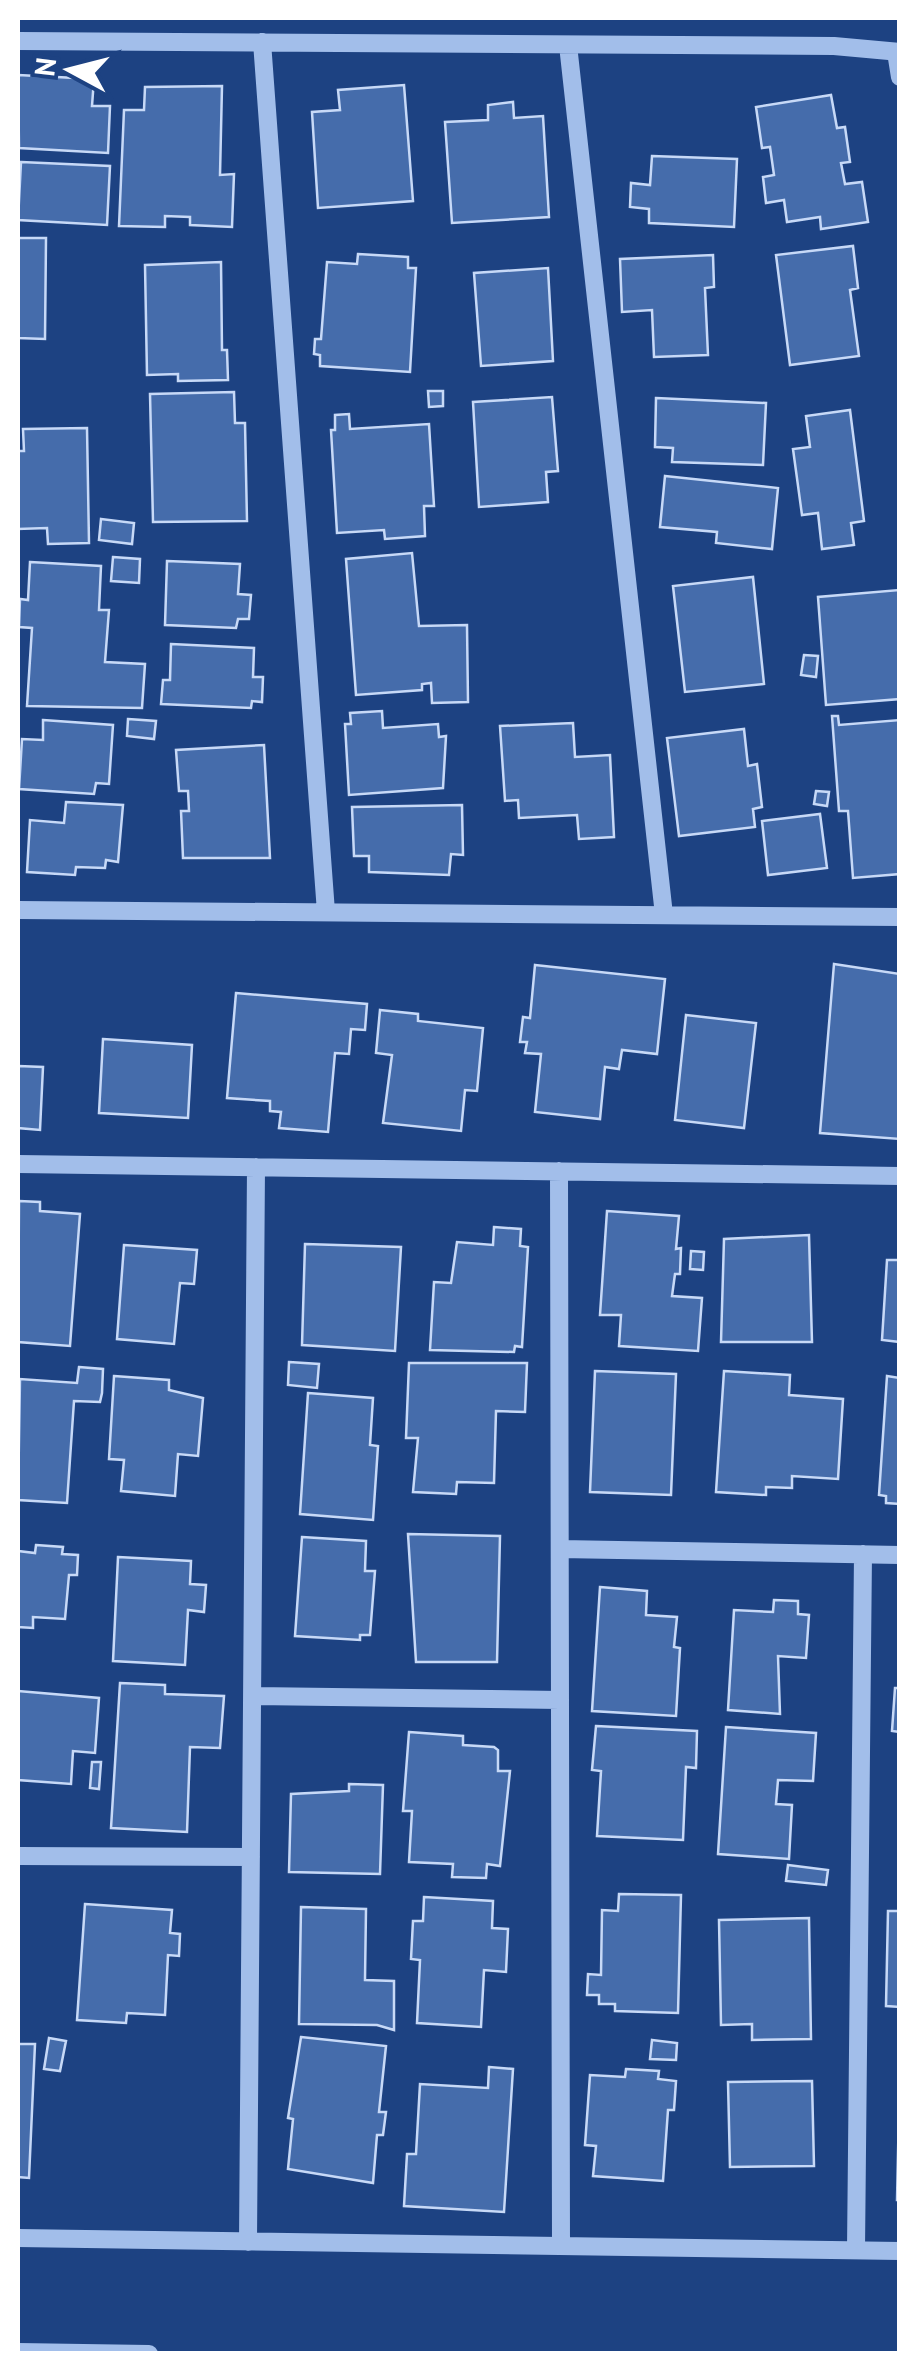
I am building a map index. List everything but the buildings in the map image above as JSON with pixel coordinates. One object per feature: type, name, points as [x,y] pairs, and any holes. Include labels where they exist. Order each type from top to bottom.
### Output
[{"type":"street","points":[[18,40],[834,46],[898,52],[900,77]]},
{"type":"street","points":[[262,42],[326,912]]},
{"type":"street","points":[[568,44],[664,915]]},
{"type":"street","points":[[18,910],[900,916]]},
{"type":"street","points":[[18,1164],[900,1176]]},
{"type":"street","points":[[248,2242],[256,1167]]},
{"type":"street","points":[[559,1172],[561,2246]]},
{"type":"street","points":[[560,1549],[900,1555]]},
{"type":"street","points":[[856,2250],[863,1554]]},
{"type":"street","points":[[253,1696],[560,1700]]},
{"type":"street","points":[[18,1856],[251,1856]]},
{"type":"street","points":[[18,2238],[900,2250]]},
{"type":"street","points":[[18,2352],[150,2354]]}]
